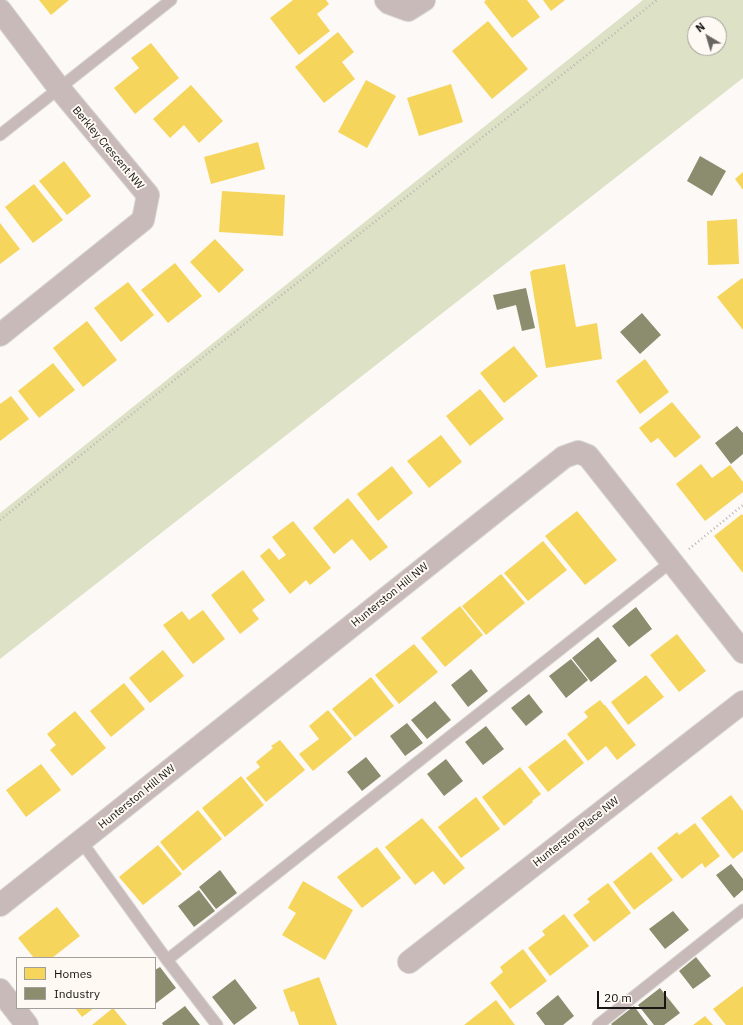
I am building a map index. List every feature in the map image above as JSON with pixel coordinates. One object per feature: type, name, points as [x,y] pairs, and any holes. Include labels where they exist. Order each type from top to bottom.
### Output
[{"type":"street","points":[[386,0],[389,4],[408,10],[424,0]]},
{"type":"street","name":"Berkley Crescent NW","points":[[0,10],[59,88],[148,195],[143,220],[0,335]]},
{"type":"street","name":"Hunterston Hill NW","points":[[0,905],[564,457],[578,452],[588,456],[743,652]]},
{"type":"street","name":"Hunterston Place NW","points":[[409,962],[743,702]]},
{"type":"street","points":[[0,990],[27,1025]]},
{"type":"lane","points":[[0,135],[171,0]]},
{"type":"lane","points":[[167,960],[671,562]]},
{"type":"lane","points":[[81,842],[167,960],[217,1025]]},
{"type":"lane","points":[[598,1025],[743,910]]},
{"type":"path","points":[[0,520],[213,349],[657,0]]},
{"type":"path","points":[[671,562],[743,505]]},
{"type":"green space","points":[[643,0],[743,0],[743,78],[0,659],[0,513]]},
{"type":"building: Homes","points":[[39,0],[69,0],[51,15]]},
{"type":"building: Homes","points":[[293,0],[326,0],[329,4],[317,14],[330,31],[299,55],[270,18]]},
{"type":"building: Homes","points":[[486,0],[527,0],[540,17],[512,38],[484,2]]},
{"type":"building: Homes","points":[[543,0],[565,0],[551,11]]},
{"type":"building: Homes","points":[[488,21],[528,69],[492,99],[452,51]]},
{"type":"building: Homes","points":[[338,32],[354,52],[342,62],[355,79],[324,103],[295,67]]},
{"type":"building: Homes","points":[[151,43],[179,78],[135,114],[114,88],[139,68],[131,58]]},
{"type":"building: Homes","points":[[366,80],[396,96],[367,148],[338,132]]},
{"type":"building: Homes","points":[[451,84],[463,122],[419,136],[407,98]]},
{"type":"building: Homes","points":[[191,85],[223,121],[199,143],[184,125],[170,138],[153,119]]},
{"type":"building: Homes","points":[[258,142],[265,169],[211,184],[204,157]]},
{"type":"building: Homes","points":[[64,161],[91,196],[67,215],[39,181]]},
{"type":"building: Homes","points":[[743,172],[743,190],[735,179]]},
{"type":"building: Homes","points":[[34,184],[63,220],[33,243],[5,207]]},
{"type":"building: Homes","points":[[222,191],[285,195],[283,236],[219,232]]},
{"type":"building: Homes","points":[[737,219],[739,264],[708,265],[707,221]]},
{"type":"building: Homes","points":[[0,223],[20,249],[0,264]]},
{"type":"building: Homes","points":[[215,239],[244,270],[219,293],[190,262]]},
{"type":"building: Homes","points":[[175,263],[202,296],[168,323],[141,290]]},
{"type":"building: Homes","points":[[565,264],[576,327],[597,323],[602,359],[546,368],[530,272],[533,270]]},
{"type":"building: Homes","points":[[742,278],[743,279],[743,330],[717,297]]},
{"type":"building: Homes","points":[[128,282],[154,315],[121,342],[94,308]]},
{"type":"building: Homes","points":[[87,321],[117,360],[83,387],[53,348]]},
{"type":"building: Homes","points":[[514,346],[538,376],[504,403],[480,373]]},
{"type":"building: Homes","points":[[645,359],[669,392],[640,414],[616,381]]},
{"type":"building: Homes","points":[[53,363],[75,390],[39,418],[18,391]]},
{"type":"building: Homes","points":[[480,389],[504,419],[470,446],[446,416]]},
{"type":"building: Homes","points":[[11,396],[29,419],[0,441],[0,404]]},
{"type":"building: Homes","points":[[672,402],[701,437],[675,458],[658,438],[651,443],[639,428]]},
{"type":"building: Homes","points":[[441,435],[462,462],[429,488],[407,461]]},
{"type":"building: Homes","points":[[701,464],[712,478],[730,465],[743,482],[743,492],[705,521],[676,484]]},
{"type":"building: Homes","points":[[392,466],[413,493],[378,521],[357,494]]},
{"type":"building: Homes","points":[[348,498],[388,547],[370,561],[352,539],[334,554],[313,528]]},
{"type":"building: Homes","points":[[577,511],[617,560],[585,585],[545,536]]},
{"type":"building: Homes","points":[[742,514],[743,516],[743,573],[714,536]]},
{"type":"building: Homes","points":[[293,521],[331,568],[310,585],[306,580],[290,594],[260,556],[269,548],[279,560],[286,555],[272,537]]},
{"type":"building: Homes","points":[[543,541],[567,570],[528,601],[504,573]]},
{"type":"building: Homes","points":[[243,570],[265,600],[252,610],[259,619],[240,634],[211,595]]},
{"type":"building: Homes","points":[[501,574],[525,603],[486,635],[462,606]]},
{"type":"building: Homes","points":[[460,606],[483,635],[445,667],[421,638]]},
{"type":"building: Homes","points":[[203,610],[225,639],[193,664],[163,625],[182,611],[189,620]]},
{"type":"building: Homes","points":[[677,634],[706,671],[679,692],[650,655]]},
{"type":"building: Homes","points":[[414,644],[438,672],[399,704],[375,675]]},
{"type":"building: Homes","points":[[163,650],[184,676],[150,703],[129,678]]},
{"type":"building: Homes","points":[[646,675],[664,697],[628,725],[611,702]]},
{"type":"building: Homes","points":[[371,677],[394,706],[355,737],[332,709]]},
{"type":"building: Homes","points":[[124,683],[145,709],[111,737],[90,711]]},
{"type":"building: Homes","points":[[600,700],[636,745],[617,760],[606,746],[588,761],[567,734],[588,717],[584,712]]},
{"type":"building: Homes","points":[[328,710],[352,739],[313,771],[299,754],[319,739],[309,726]]},
{"type":"building: Homes","points":[[75,711],[106,748],[72,776],[50,750],[56,745],[47,734]]},
{"type":"building: Homes","points":[[565,739],[584,763],[548,792],[528,767]]},
{"type":"building: Homes","points":[[280,740],[305,770],[266,802],[246,778],[260,767],[256,762],[273,748],[271,746]]},
{"type":"building: Homes","points":[[41,764],[61,790],[26,817],[6,790]]},
{"type":"building: Homes","points":[[520,767],[541,794],[504,826],[482,797]]},
{"type":"building: Homes","points":[[241,776],[264,805],[225,837],[202,808]]},
{"type":"building: Homes","points":[[731,795],[743,811],[743,851],[733,859],[701,818]]},
{"type":"building: Homes","points":[[476,797],[500,829],[461,858],[438,827]]},
{"type":"building: Homes","points":[[198,810],[222,839],[183,871],[160,842]]},
{"type":"building: Homes","points":[[422,818],[465,868],[444,885],[433,871],[415,885],[385,847]]},
{"type":"building: Homes","points":[[695,823],[720,856],[705,868],[702,863],[682,879],[657,848],[677,832],[679,835]]},
{"type":"building: Homes","points":[[158,845],[182,874],[143,905],[119,877]]},
{"type":"building: Homes","points":[[377,847],[401,878],[362,908],[337,877]]},
{"type":"building: Homes","points":[[651,852],[673,880],[634,910],[613,882]]},
{"type":"building: Homes","points":[[303,881],[353,910],[325,960],[282,935],[296,913],[288,908]]},
{"type":"building: Homes","points":[[608,883],[631,913],[594,942],[573,915],[590,902],[587,899]]},
{"type":"building: Homes","points":[[57,907],[80,936],[53,957],[33,957],[18,938]]},
{"type":"building: Homes","points":[[564,914],[589,946],[550,976],[528,948],[545,935],[542,931]]},
{"type":"building: Homes","points":[[523,949],[547,981],[510,1009],[490,983],[503,972],[500,967]]},
{"type":"building: Homes","points":[[319,977],[337,1025],[299,1025],[294,1011],[291,1012],[283,990]]},
{"type":"building: Homes","points":[[743,986],[743,1025],[726,1025],[713,1009]]},
{"type":"building: Homes","points":[[496,1000],[515,1025],[464,1025]]},
{"type":"building: Homes","points":[[76,1009],[93,1009],[82,1017]]},
{"type":"building: Homes","points":[[112,1009],[114,1009],[127,1025],[92,1025]]},
{"type":"building: Homes","points":[[705,1016],[713,1025],[693,1025]]},
{"type":"building: Industry","points":[[700,156],[726,171],[712,196],[687,181]]},
{"type":"building: Industry","points":[[526,288],[535,328],[522,331],[516,305],[497,310],[493,295]]},
{"type":"building: Industry","points":[[642,313],[661,335],[640,354],[620,332]]},
{"type":"building: Industry","points":[[737,426],[743,433],[743,454],[731,464],[715,443]]},
{"type":"building: Industry","points":[[636,607],[652,629],[629,647],[612,626]]},
{"type":"building: Industry","points":[[598,637],[617,661],[591,682],[572,658]]},
{"type":"building: Industry","points":[[571,659],[588,680],[566,698],[549,676]]},
{"type":"building: Industry","points":[[471,669],[488,691],[468,707],[451,685]]},
{"type":"building: Industry","points":[[529,694],[543,712],[526,726],[511,708]]},
{"type":"building: Industry","points":[[435,701],[451,720],[427,739],[411,720]]},
{"type":"building: Industry","points":[[407,723],[423,743],[405,756],[390,736]]},
{"type":"building: Industry","points":[[486,726],[504,749],[483,765],[465,742]]},
{"type":"building: Industry","points":[[366,757],[381,776],[362,791],[347,772]]},
{"type":"building: Industry","points":[[446,759],[463,781],[444,796],[427,774]]},
{"type":"building: Industry","points":[[731,864],[743,879],[743,890],[734,898],[716,875]]},
{"type":"building: Industry","points":[[220,870],[237,893],[216,909],[199,887]]},
{"type":"building: Industry","points":[[199,890],[215,911],[194,927],[178,906]]},
{"type":"building: Industry","points":[[673,911],[689,930],[665,949],[649,929]]},
{"type":"building: Industry","points":[[696,957],[711,976],[693,989],[679,971]]},
{"type":"building: Industry","points":[[160,967],[176,988],[156,1003],[156,969]]},
{"type":"building: Industry","points":[[235,979],[257,1008],[234,1025],[212,997]]},
{"type":"building: Industry","points":[[660,988],[680,1013],[664,1025],[654,1025],[638,1005]]},
{"type":"building: Industry","points":[[558,995],[574,1016],[563,1025],[545,1025],[536,1013]]},
{"type":"building: Industry","points":[[185,1006],[200,1025],[163,1025],[162,1023]]},
{"type":"building: Industry","points":[[634,1006],[648,1025],[611,1024]]}]
